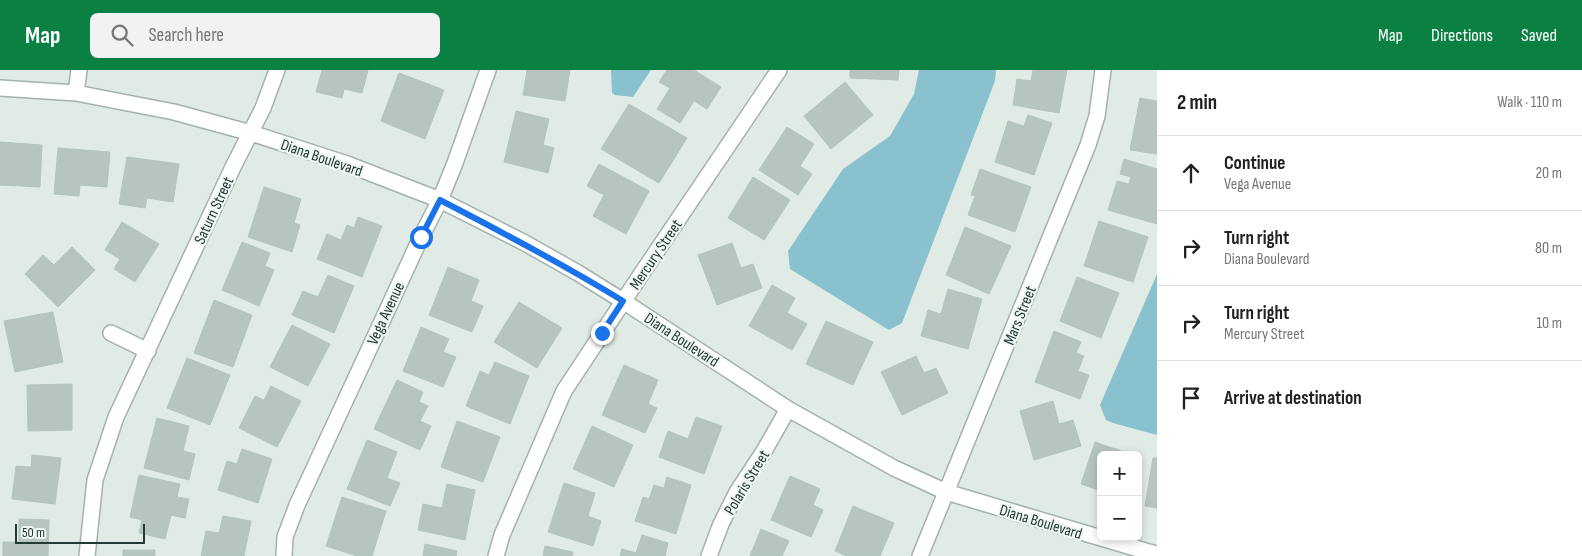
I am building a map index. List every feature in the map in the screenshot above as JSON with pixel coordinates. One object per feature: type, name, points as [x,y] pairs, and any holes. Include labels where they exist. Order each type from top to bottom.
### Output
[{"type":"street","points":[[76,93],[79,70]]},
{"type":"street","name":"Saturn Street","points":[[87,556],[95,480],[116,417],[233,167],[263,108],[277,70]]},
{"type":"street","name":"Vega Avenue","points":[[284,556],[285,537],[297,505],[440,200],[488,70]]},
{"type":"street","name":"Mercury Street","points":[[496,556],[502,535],[564,391],[779,70]]},
{"type":"street","name":"Mars Street","points":[[920,556],[1088,145],[1097,116],[1103,70]]},
{"type":"street","name":"Diana Boulevard","points":[[0,88],[76,93],[174,112],[251,133],[347,164],[440,200],[578,273],[788,409],[894,468],[946,492],[1157,554]]},
{"type":"street","points":[[111,333],[148,351]]},
{"type":"street","name":"Polaris Street","points":[[709,556],[721,524],[737,492],[764,451],[788,409]]},
{"type":"water","points":[[611,70],[651,70],[633,97],[612,93]]},
{"type":"water","points":[[919,70],[996,70],[995,81],[902,323],[889,330],[790,269],[788,251],[843,169],[890,136],[914,94]]},
{"type":"water","points":[[1157,274],[1157,435],[1106,420],[1100,405]]},
{"type":"building","points":[[322,70],[368,70],[362,93],[344,89],[342,98],[316,92]]},
{"type":"building","points":[[527,70],[570,70],[565,101],[523,95]]},
{"type":"building","points":[[667,70],[694,70],[721,87],[707,109],[694,101],[680,123],[657,109],[670,88],[659,82]]},
{"type":"building","points":[[850,70],[899,70],[898,80],[850,78]]},
{"type":"building","points":[[1033,70],[1067,70],[1059,113],[1013,105],[1017,79],[1031,81]]},
{"type":"building","points":[[399,73],[444,90],[425,139],[381,121]]},
{"type":"building","points":[[845,82],[873,115],[831,149],[804,116]]},
{"type":"building","points":[[1140,98],[1157,101],[1157,154],[1130,150]]},
{"type":"building","points":[[629,104],[687,138],[659,183],[601,149]]},
{"type":"building","points":[[516,111],[549,119],[543,145],[554,148],[548,173],[504,162]]},
{"type":"building","points":[[1028,115],[1052,123],[1034,175],[995,162],[1008,121],[1024,126]]},
{"type":"building","points":[[787,127],[814,144],[800,166],[812,174],[798,195],[759,170]]},
{"type":"building","points":[[0,142],[42,145],[40,187],[0,185]]},
{"type":"building","points":[[58,148],[110,152],[107,187],[80,185],[79,196],[54,194]]},
{"type":"building","points":[[127,157],[179,164],[173,202],[147,198],[145,208],[119,204]]},
{"type":"building","points":[[1124,159],[1157,169],[1157,224],[1108,210],[1117,181],[1129,184],[1131,177],[1120,174]]},
{"type":"building","points":[[599,164],[649,191],[626,234],[593,216],[604,195],[587,186]]},
{"type":"building","points":[[980,169],[1031,187],[1015,232],[968,215],[975,196],[971,195]]},
{"type":"building","points":[[753,177],[790,200],[764,240],[728,218]]},
{"type":"building","points":[[264,187],[301,199],[294,223],[300,225],[292,252],[248,237]]},
{"type":"building","points":[[358,217],[382,226],[362,277],[317,259],[327,234],[341,240],[347,225],[354,228]]},
{"type":"building","points":[[1099,221],[1148,237],[1133,282],[1084,266]]},
{"type":"building","points":[[122,222],[159,244],[135,282],[114,269],[120,259],[105,250]]},
{"type":"building","points":[[965,227],[1011,246],[989,294],[946,275]]},
{"type":"building","points":[[242,242],[270,253],[265,266],[274,270],[259,306],[222,290]]},
{"type":"building","points":[[732,243],[741,268],[753,264],[762,288],[717,305],[698,255]]},
{"type":"building","points":[[72,247],[95,270],[58,307],[25,274],[43,255],[54,265]]},
{"type":"building","points":[[448,267],[479,280],[471,301],[483,306],[472,332],[429,315]]},
{"type":"building","points":[[328,275],[354,286],[334,333],[292,315],[303,291],[318,297]]},
{"type":"building","points":[[1077,277],[1119,293],[1101,338],[1060,321]]},
{"type":"building","points":[[772,285],[795,298],[787,313],[807,324],[792,350],[749,326]]},
{"type":"building","points":[[948,289],[982,299],[968,349],[921,336],[928,310],[941,314]]},
{"type":"building","points":[[214,300],[252,315],[233,367],[194,353]]},
{"type":"building","points":[[519,302],[562,328],[537,368],[494,342]]},
{"type":"building","points":[[53,312],[63,362],[15,372],[4,321]]},
{"type":"building","points":[[826,321],[873,342],[853,385],[806,364]]},
{"type":"building","points":[[292,325],[330,344],[308,386],[270,367]]},
{"type":"building","points":[[421,327],[449,339],[443,352],[456,357],[443,387],[403,371]]},
{"type":"building","points":[[1054,331],[1081,342],[1076,353],[1084,356],[1078,371],[1089,375],[1080,399],[1035,382]]},
{"type":"building","points":[[916,356],[924,373],[936,368],[948,393],[902,415],[881,372]]},
{"type":"building","points":[[187,358],[230,375],[210,425],[167,408]]},
{"type":"building","points":[[495,362],[529,376],[510,424],[466,406],[480,371],[489,375]]},
{"type":"building","points":[[624,365],[658,380],[648,404],[657,408],[645,433],[602,415]]},
{"type":"building","points":[[397,380],[423,392],[419,402],[428,406],[420,421],[431,426],[420,450],[374,429]]},
{"type":"building","points":[[72,384],[72,430],[28,431],[27,385]]},
{"type":"building","points":[[271,386],[301,401],[277,447],[239,428],[255,396],[264,400]]},
{"type":"building","points":[[1053,401],[1059,424],[1073,420],[1081,446],[1034,460],[1020,411]]},
{"type":"building","points":[[696,417],[722,426],[704,474],[659,457],[668,431],[688,439]]},
{"type":"building","points":[[157,418],[189,426],[183,451],[195,454],[189,480],[144,468]]},
{"type":"building","points":[[457,421],[500,437],[483,482],[441,467]]},
{"type":"building","points":[[592,426],[633,445],[614,487],[573,469]]},
{"type":"building","points":[[367,440],[397,452],[387,478],[400,483],[390,506],[347,489]]},
{"type":"building","points":[[1095,442],[1121,451],[1097,451],[1097,490],[1081,484]]},
{"type":"building","points":[[242,449],[272,459],[258,503],[218,490],[227,461],[237,464]]},
{"type":"building","points":[[32,455],[61,458],[55,504],[12,499],[16,466],[31,467]]},
{"type":"building","points":[[1153,458],[1157,458],[1157,508],[1145,506]]},
{"type":"building","points":[[139,475],[180,484],[177,497],[189,499],[185,518],[171,515],[165,539],[139,533],[142,520],[130,517]]},
{"type":"building","points":[[790,476],[820,489],[813,505],[823,510],[811,537],[771,520]]},
{"type":"building","points":[[667,477],[691,485],[676,534],[635,521],[643,497],[649,499],[654,485],[664,488]]},
{"type":"building","points":[[564,483],[595,493],[588,516],[601,521],[593,546],[548,532]]},
{"type":"building","points":[[447,484],[475,490],[465,540],[418,530],[423,504],[442,508]]},
{"type":"building","points":[[342,497],[386,511],[372,556],[357,556],[326,546]]},
{"type":"building","points":[[853,506],[894,523],[880,556],[847,556],[835,551]]},
{"type":"building","points":[[223,516],[251,521],[244,556],[201,556],[206,531],[219,533]]},
{"type":"building","points":[[19,519],[49,520],[48,556],[3,556],[3,542],[19,542]]},
{"type":"building","points":[[761,529],[789,541],[782,556],[750,556]]},
{"type":"building","points":[[642,535],[668,543],[665,556],[620,556],[622,549],[636,553]]},
{"type":"building","points":[[425,544],[457,551],[456,556],[423,556]]},
{"type":"building","points":[[545,546],[573,552],[572,556],[543,556]]},
{"type":"building","points":[[123,550],[155,550],[155,556],[123,556]]},
{"type":"route","points":[[421,237],[440,200],[525,244],[578,273],[623,301],[602,333]]}]
